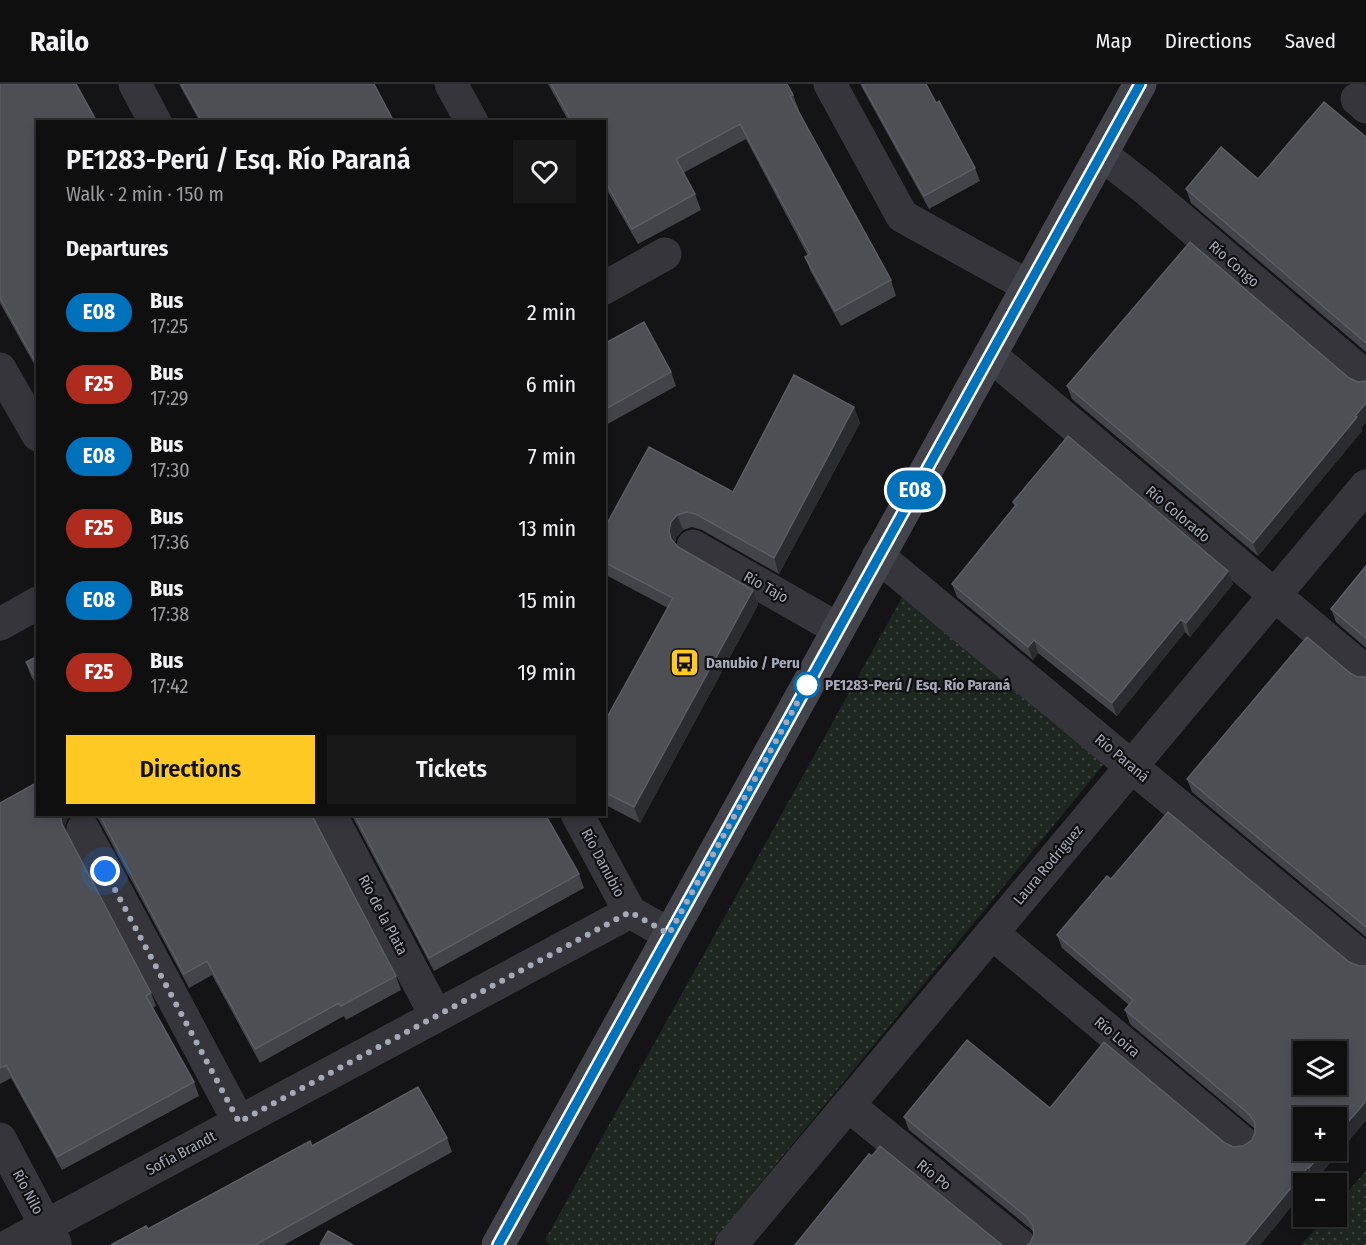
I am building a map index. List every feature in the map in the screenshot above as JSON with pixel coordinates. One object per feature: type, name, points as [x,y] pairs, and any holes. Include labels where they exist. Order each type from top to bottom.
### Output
[{"type":"street","points":[[135,84],[154,120]]},
{"type":"street","points":[[451,84],[471,120]]},
{"type":"street","points":[[830,84],[902,216],[1028,286]]},
{"type":"street","points":[[498,1245],[1137,86]]},
{"type":"street","name":"Río Congo","points":[[1101,154],[1146,189],[1366,377]]},
{"type":"street","points":[[606,287],[665,254]]},
{"type":"street","name":"Río Colorado","points":[[990,355],[1366,672]]},
{"type":"street","points":[[0,369],[36,432]]},
{"type":"street","name":"Laura Rodríguez","points":[[730,1245],[1366,486]]},
{"type":"street","name":"Rio Tajo","points":[[693,546],[838,629]]},
{"type":"street","name":"Río Paraná","points":[[878,556],[1366,961]]},
{"type":"street","points":[[0,624],[36,604]]},
{"type":"street","name":"Río de la Plata","points":[[331,816],[436,1016]]},
{"type":"street","name":"Río Danubio","points":[[578,816],[630,912]]},
{"type":"street","points":[[83,829],[239,1122]]},
{"type":"street","points":[[630,912],[669,934]]},
{"type":"street","name":"Sofía Brandt","points":[[10,1245],[51,1235],[239,1122],[630,912]]},
{"type":"street","name":"Río Loira","points":[[992,933],[1242,1142]]},
{"type":"street","name":"Río Po","points":[[848,1105],[1020,1245]]},
{"type":"street","name":"Río Nilo","points":[[0,1139],[51,1235]]},
{"type":"shaded area","points":[[905,592],[1108,759],[710,1245],[551,1245],[545,1240]]},
{"type":"shaded area","points":[[1366,1171],[1366,1245],[1301,1245],[1317,1227],[1347,1227],[1347,1193]]},
{"type":"building","points":[[0,84],[76,84],[96,120],[36,120],[36,363],[0,298]]},
{"type":"building","points":[[181,84],[374,84],[393,120],[201,120]]},
{"type":"building","points":[[551,84],[787,84],[793,95],[790,96],[891,280],[835,311],[805,257],[810,254],[740,124],[676,159],[695,194],[632,229],[606,183],[606,120],[571,120]]},
{"type":"building","points":[[862,84],[926,84],[936,103],[939,101],[975,168],[924,196]]},
{"type":"building","points":[[1324,102],[1366,137],[1366,343],[1186,189],[1221,147],[1258,179]]},
{"type":"building","points":[[1190,242],[1349,378],[1358,382],[1366,381],[1366,403],[1355,416],[1357,417],[1253,543],[1067,386]]},
{"type":"building","points":[[644,322],[671,372],[606,409],[606,343]]},
{"type":"building","points":[[794,375],[854,407],[774,558],[696,514],[687,512],[677,515],[671,522],[669,530],[671,539],[678,547],[753,590],[634,807],[606,793],[606,719],[673,598],[606,563],[606,525],[649,447],[733,492]]},
{"type":"building","points":[[1068,436],[1228,571],[1186,623],[1181,619],[1112,703],[1034,640],[1028,647],[952,584],[1016,505],[1013,502]]},
{"type":"building","points":[[1366,566],[1366,638],[1331,609]]},
{"type":"building","points":[[1307,637],[1350,673],[1357,677],[1366,677],[1366,927],[1187,779]]},
{"type":"building","points":[[36,657],[36,680],[26,662]]},
{"type":"building","points":[[36,783],[36,816],[60,816],[62,824],[151,993],[146,996],[194,1082],[57,1157],[6,1065],[0,1068],[0,803]]},
{"type":"building","points":[[1168,812],[1349,962],[1366,966],[1366,1101],[1347,1123],[1347,1107],[1293,1107],[1293,1161],[1315,1161],[1303,1173],[1293,1173],[1293,1185],[1244,1245],[1027,1245],[1034,1235],[1033,1226],[1027,1217],[904,1117],[967,1040],[1050,1108],[1104,1042],[1225,1143],[1233,1147],[1243,1146],[1252,1140],[1255,1123],[1249,1114],[1125,1010],[1133,1000],[1057,935],[1107,876],[1111,879]]},
{"type":"building","points":[[100,816],[312,816],[396,976],[341,1006],[339,1003],[255,1049],[207,961],[184,974]]},
{"type":"building","points":[[355,816],[546,816],[579,874],[429,958]]},
{"type":"building","points":[[418,1087],[447,1138],[255,1245],[111,1245],[146,1226],[148,1229],[310,1141],[312,1146]]},
{"type":"building","points":[[880,1146],[1002,1245],[795,1245],[869,1154],[872,1156]]},
{"type":"building","points":[[328,1231],[353,1245],[320,1245]]},
{"type":"bus line","name":"E08","points":[[498,1245],[1140,84]]},
{"type":"place","name":"Danubio / Peru","points":[[685,663]]},
{"type":"place","name":"PE1283-Perú / Esq. Río Paraná","points":[[807,685]]},
{"type":"route","points":[[105,871],[239,1122],[630,912],[669,934],[807,685]]}]
